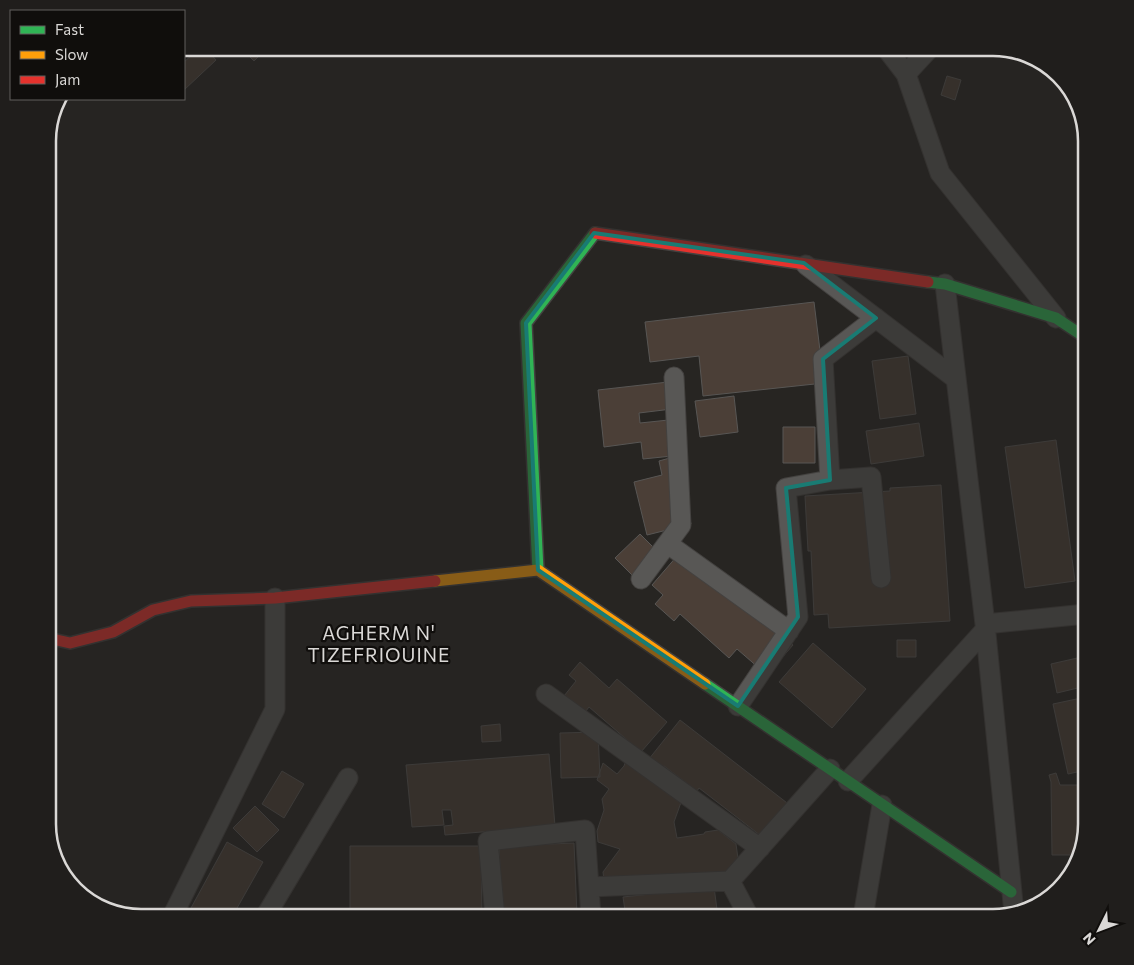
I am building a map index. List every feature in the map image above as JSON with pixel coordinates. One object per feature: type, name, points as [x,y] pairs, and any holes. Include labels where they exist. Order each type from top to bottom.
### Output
[{"type":"street","points":[[892,56],[906,74],[940,172],[1056,318]]},
{"type":"street","points":[[906,74],[923,56]]},
{"type":"street","points":[[538,570],[526,322],[594,232],[945,284],[1056,318],[1078,333]]},
{"type":"street","points":[[804,263],[956,379]]},
{"type":"street","points":[[945,284],[985,627],[1013,906]]},
{"type":"street","points":[[830,480],[823,359],[876,318]]},
{"type":"street","points":[[642,579],[681,525],[674,377]]},
{"type":"street","points":[[738,706],[798,617],[786,488],[830,480],[871,477],[881,578]]},
{"type":"street","points":[[668,544],[788,631]]},
{"type":"street","points":[[56,640],[70,643],[113,632],[153,610],[191,601],[275,598],[538,570],[1011,892]]},
{"type":"street","points":[[176,909],[275,709],[275,598]]},
{"type":"street","points":[[848,781],[985,627],[1078,615]]},
{"type":"street","points":[[546,694],[760,848]]},
{"type":"street","points":[[589,887],[730,881],[830,769]]},
{"type":"street","points":[[270,909],[348,778]]},
{"type":"street","points":[[865,909],[882,805]]},
{"type":"street","points":[[494,909],[488,841],[585,830],[590,909]]},
{"type":"street","points":[[730,881],[744,909]]},
{"type":"highlighted area","points":[[594,233],[804,263],[876,318],[823,359],[830,480],[786,488],[798,617],[738,706],[538,570],[526,323]]},
{"type":"building","points":[[191,56],[212,56],[216,60],[185,89],[185,61]]},
{"type":"building","points":[[249,56],[259,56],[254,61]]},
{"type":"building","points":[[947,76],[961,80],[955,100],[941,95]]},
{"type":"building","points":[[814,302],[824,383],[703,396],[699,356],[650,362],[645,322]]},
{"type":"building","points":[[908,356],[916,414],[880,419],[872,361]]},
{"type":"building","points":[[677,381],[680,408],[639,413],[640,423],[678,419],[682,455],[643,459],[641,442],[604,447],[598,390]]},
{"type":"building","points":[[734,396],[738,432],[700,437],[695,401]]},
{"type":"building","points":[[919,423],[924,456],[871,464],[866,431]]},
{"type":"building","points":[[783,427],[815,427],[815,463],[783,463]]},
{"type":"building","points":[[1056,440],[1075,581],[1025,588],[1005,447]]},
{"type":"building","points":[[684,454],[678,470],[691,524],[647,535],[634,482],[662,475],[659,461]]},
{"type":"building","points":[[941,485],[950,621],[829,628],[828,614],[814,615],[811,551],[808,551],[805,496],[890,491],[890,488]]},
{"type":"building","points":[[640,534],[661,555],[637,580],[615,558]]},
{"type":"building","points":[[684,548],[793,645],[767,675],[737,649],[729,658],[680,614],[674,621],[655,604],[663,595],[652,585]]},
{"type":"building","points":[[897,640],[916,640],[916,657],[897,657]]},
{"type":"building","points":[[813,643],[866,689],[832,728],[779,682]]},
{"type":"building","points":[[1078,658],[1078,688],[1057,693],[1051,664]]},
{"type":"building","points":[[580,662],[609,688],[617,679],[667,722],[641,752],[589,707],[576,724],[564,696],[576,681],[569,675]]},
{"type":"building","points":[[1078,699],[1078,772],[1068,774],[1053,704]]},
{"type":"building","points":[[680,720],[800,813],[774,846],[699,788],[697,791],[664,766],[658,774],[645,764]]},
{"type":"building","points":[[500,724],[501,741],[482,742],[481,726]]},
{"type":"building","points":[[598,732],[600,777],[561,778],[560,733]]},
{"type":"building","points":[[549,754],[555,826],[445,835],[444,826],[453,825],[451,810],[442,810],[444,825],[412,827],[406,765]]},
{"type":"building","points":[[626,760],[684,794],[674,822],[677,838],[718,830],[736,844],[740,873],[605,887],[603,872],[620,849],[598,842],[597,831],[604,810],[602,799],[609,789],[597,780],[603,763],[617,774],[624,766]]},
{"type":"building","points":[[282,771],[304,784],[284,818],[262,804]]},
{"type":"building","points":[[1056,773],[1060,785],[1078,785],[1078,824],[1071,855],[1052,855],[1051,782],[1049,775]]},
{"type":"building","points":[[255,806],[279,830],[257,852],[233,828]]},
{"type":"building","points":[[227,842],[263,862],[237,909],[191,908]]},
{"type":"building","points":[[574,843],[577,909],[502,909],[499,846]]},
{"type":"building","points":[[350,846],[481,846],[482,909],[350,909]]},
{"type":"building","points":[[714,887],[717,909],[625,909],[623,897]]},
{"type":"traffic: fast","points":[[538,570],[526,323],[595,233]]},
{"type":"traffic: fast","points":[[928,282],[945,284],[1056,318],[1078,333]]},
{"type":"traffic: fast","points":[[705,684],[1011,892]]},
{"type":"traffic: slow","points":[[435,581],[538,570],[705,684]]},
{"type":"traffic: jam","points":[[595,233],[928,282]]},
{"type":"traffic: jam","points":[[56,640],[70,643],[113,632],[153,610],[191,601],[275,598],[435,581]]},
{"type":"district","name":"AGHERM N' TIZEFRIOUINE","points":[[379,643]]}]
